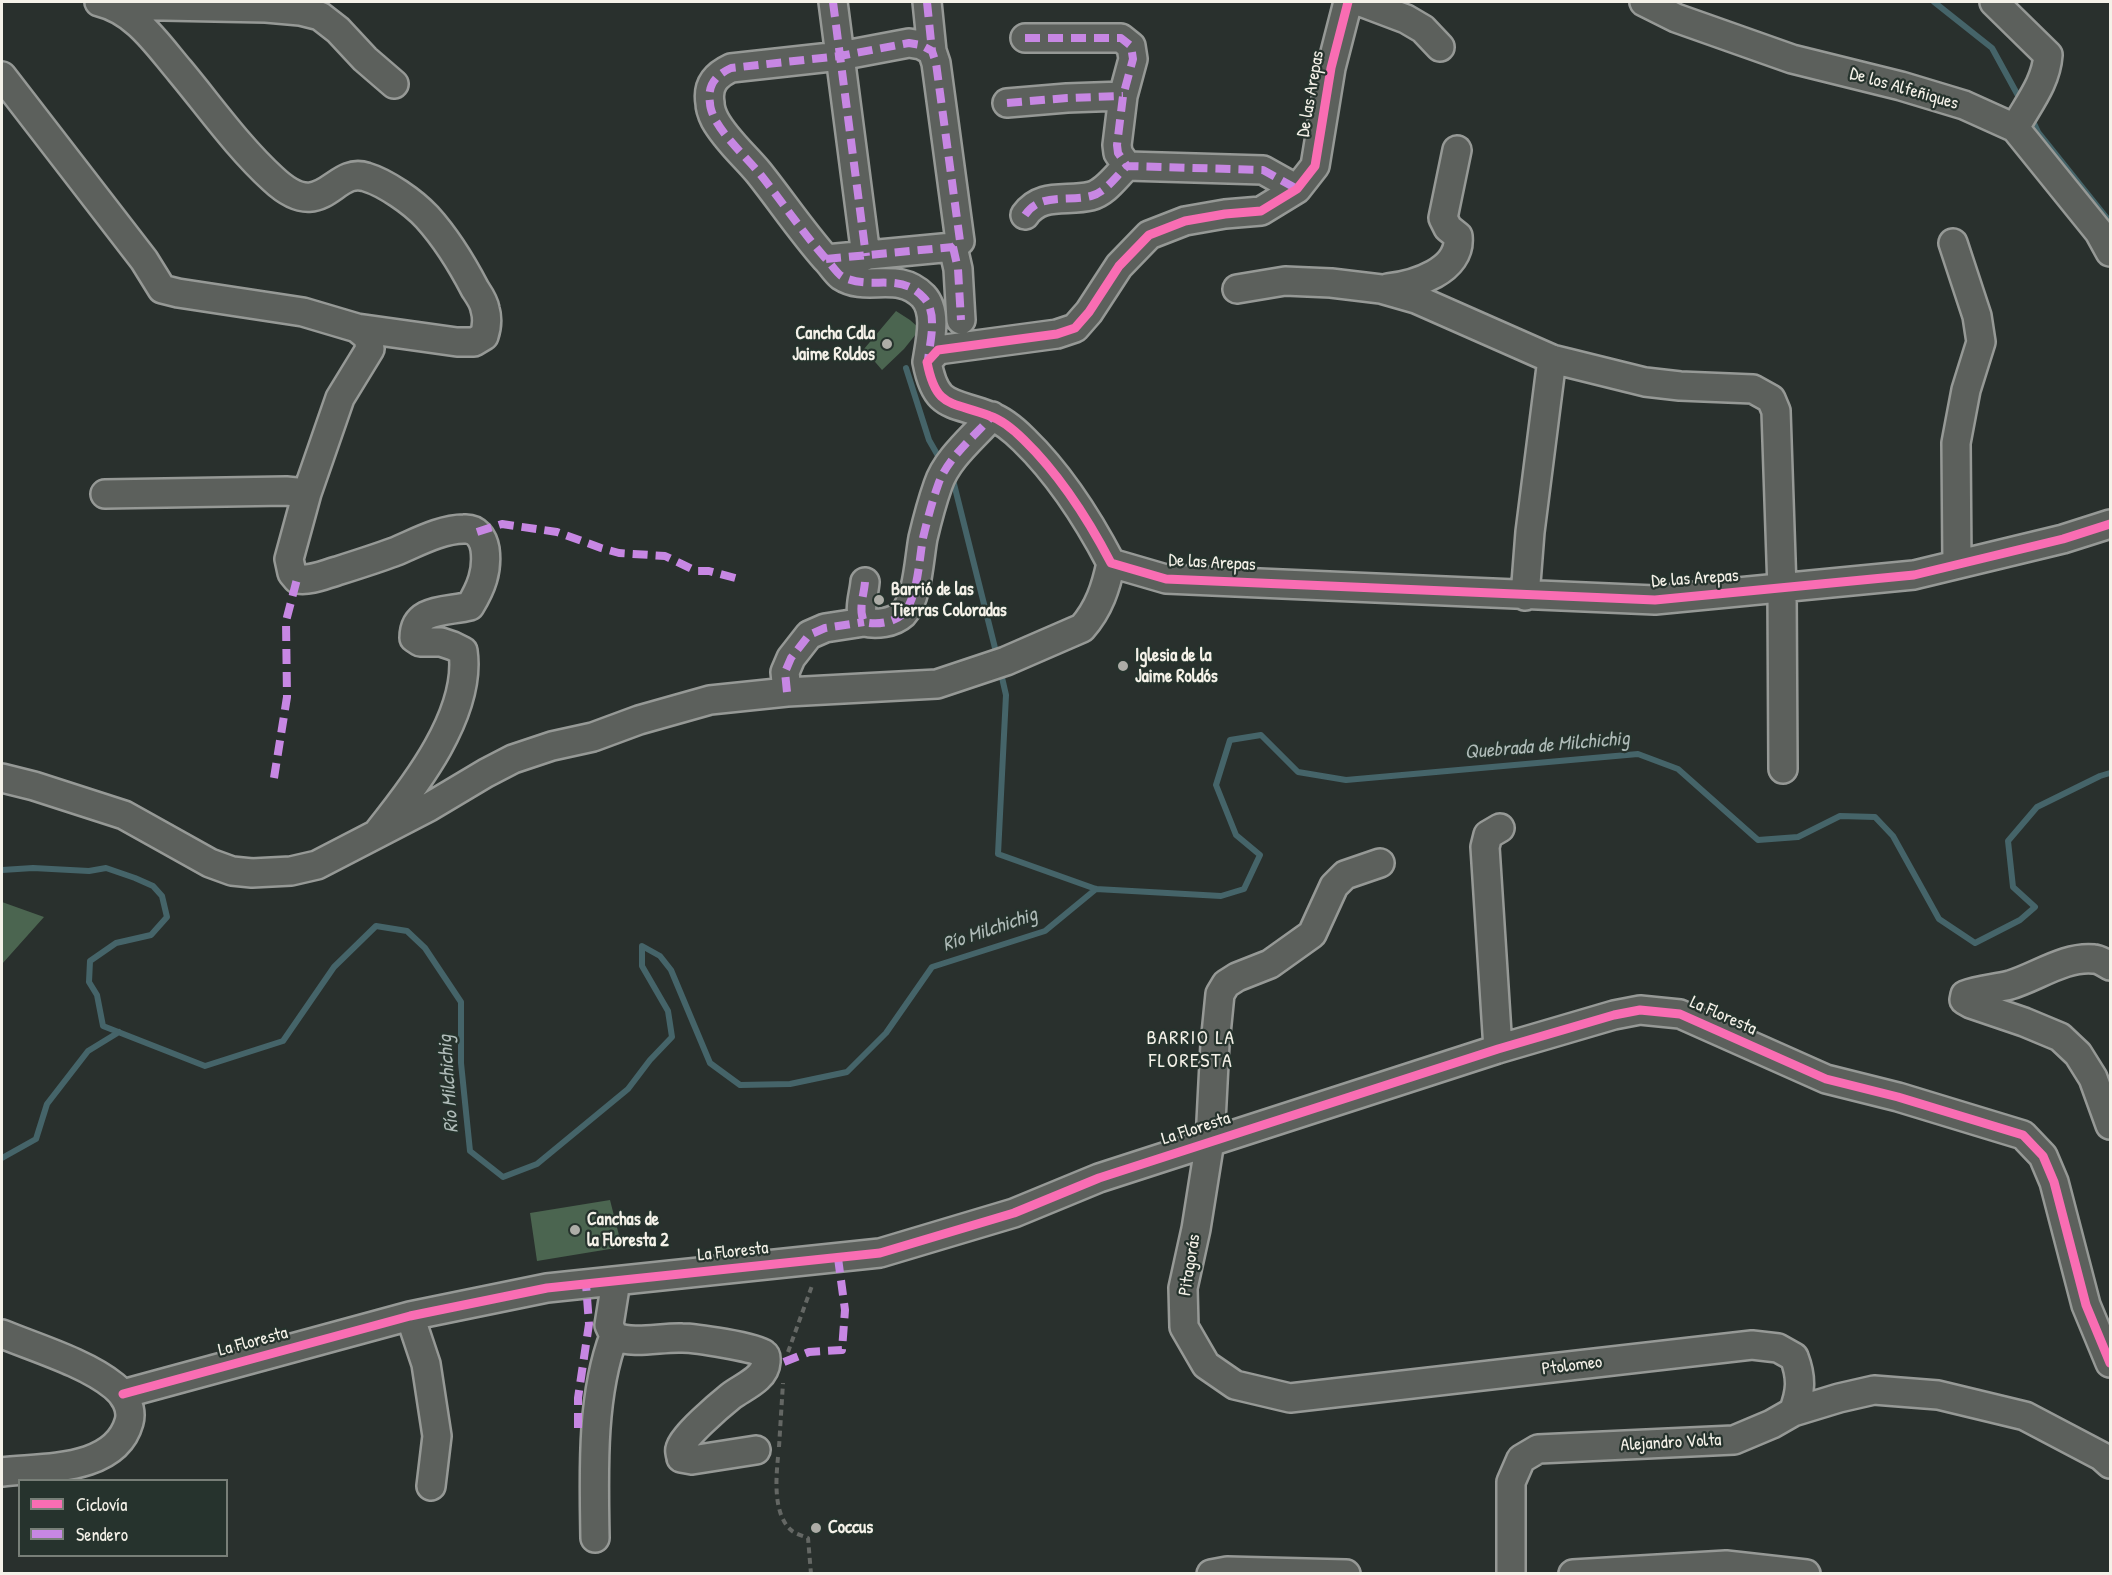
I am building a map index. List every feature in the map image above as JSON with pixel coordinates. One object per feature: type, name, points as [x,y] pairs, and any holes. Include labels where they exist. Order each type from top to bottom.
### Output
[{"type":"street","points":[[833,2],[866,256]]},
{"type":"street","points":[[826,259],[953,247],[960,241],[927,2]]},
{"type":"street","name":"De las Arepas","points":[[927,362],[938,350],[1057,334],[1075,328],[1089,312],[1119,267],[1149,235],[1185,221],[1261,211],[1297,189],[1315,166],[1330,68],[1348,2]]},
{"type":"street","points":[[1360,2],[1406,19],[1423,29],[1440,47]]},
{"type":"street","name":"De los Alfeñiques","points":[[1644,2],[1676,18],[1792,59],[1901,86],[2019,121],[2107,232]]},
{"type":"street","points":[[1994,2],[2048,55],[2047,71],[2042,83],[2019,121]]},
{"type":"street","points":[[106,3],[266,8],[300,11],[320,16],[338,30],[364,59],[394,84]]},
{"type":"street","points":[[2,76],[144,260],[162,289],[303,312],[357,328],[457,342],[474,342],[484,336],[487,325],[485,308],[461,262],[426,216],[402,196],[365,176],[354,176],[343,180],[327,192],[315,196],[305,197],[289,192],[273,179],[246,149],[141,25],[106,3]]},
{"type":"street","points":[[1025,38],[1121,38],[1131,46],[1133,59],[1123,96],[1117,145],[1118,153],[1127,166]]},
{"type":"street","points":[[2,778],[123,815],[210,863],[232,871],[252,873],[291,871],[317,865],[429,807],[486,772],[552,746],[593,737],[639,720],[710,700],[787,692],[938,684],[999,664],[1083,628],[1093,617],[1111,563],[1067,490],[1024,440],[992,416],[950,403],[937,394],[927,362],[931,340],[931,306],[911,286],[897,282],[862,282],[842,276],[806,237],[760,174],[716,120],[709,103],[711,85],[719,74],[731,68],[840,56],[909,43],[921,45],[932,51]]},
{"type":"street","points":[[1007,103],[1123,96]]},
{"type":"street","points":[[1381,289],[1408,286],[1425,280],[1444,266],[1456,253],[1458,236],[1448,228],[1443,218],[1457,150]]},
{"type":"street","points":[[1025,215],[1032,205],[1046,201],[1091,196],[1102,191],[1127,166],[1263,170],[1297,189]]},
{"type":"street","points":[[1953,243],[1977,316],[1981,342],[1966,390],[1956,443],[1957,564]]},
{"type":"street","points":[[953,247],[958,269],[961,320]]},
{"type":"street","points":[[1237,289],[1285,281],[1331,283],[1381,289],[1416,298],[1552,359],[1646,382],[1753,389],[1771,399],[1776,411],[1782,589],[1783,769]]},
{"type":"street","points":[[357,328],[368,337],[370,349],[340,398],[307,493],[289,559],[292,573],[297,579],[307,580],[379,558],[441,533],[466,528],[477,532],[483,541],[485,552],[485,573],[479,591],[470,606],[426,615],[417,621],[414,638],[420,642],[441,642],[463,651],[465,662],[462,682],[453,714],[420,780],[380,831]]},
{"type":"street","points":[[1525,596],[1530,532],[1552,359]]},
{"type":"street","points":[[787,692],[785,672],[791,658],[809,635],[825,628],[864,622],[873,624],[887,622],[902,615],[908,606],[918,574],[924,535],[938,483],[955,457],[992,416]]},
{"type":"street","points":[[105,494],[286,491],[307,493]]},
{"type":"street","name":"De las Arepas","points":[[1111,563],[1166,579],[1655,600],[1914,575],[2063,539],[2110,524]]},
{"type":"street","points":[[864,622],[861,617],[861,607],[865,582]]},
{"type":"street","points":[[1498,1049],[1485,847],[1488,835],[1500,828]]},
{"type":"street","name":"Pitagorás","points":[[1290,1398],[1235,1385],[1206,1365],[1184,1327],[1183,1288],[1196,1229],[1210,1141],[1220,993],[1226,984],[1237,977],[1270,964],[1312,934],[1334,886],[1345,875],[1380,863]]},
{"type":"street","points":[[2110,966],[2096,959],[2081,959],[2011,985],[1972,992],[1965,995],[1964,1000],[2060,1037],[2078,1054],[2093,1078],[2110,1125]]},
{"type":"street","name":"La Floresta","points":[[123,1394],[410,1316],[547,1288],[880,1253],[1014,1213],[1099,1178],[1210,1141],[1498,1049],[1614,1015],[1640,1010],[1680,1014],[1826,1079],[1898,1097],[2023,1135],[2043,1156],[2054,1182],[2086,1305],[2110,1363]]},
{"type":"street","points":[[616,1281],[609,1326],[614,1336],[623,1341],[683,1338],[746,1348],[764,1354],[767,1359],[765,1369],[698,1426],[682,1443],[679,1450],[681,1458],[692,1460],[756,1450]]},
{"type":"street","points":[[410,1316],[426,1364],[437,1436],[431,1486]]},
{"type":"street","points":[[2,1334],[89,1370],[112,1384],[123,1394],[129,1406],[130,1419],[125,1433],[104,1455],[81,1464],[2,1472]]},
{"type":"street","points":[[595,1538],[594,1480],[599,1398],[606,1357],[614,1336]]},
{"type":"street","name":"Ptolomeo","points":[[1290,1398],[1752,1345],[1778,1348],[1794,1357],[1801,1374],[1800,1395],[1793,1412]]},
{"type":"street","name":"Alejandro Volta","points":[[1511,1574],[1511,1482],[1521,1459],[1538,1449],[1734,1440],[1772,1424],[1793,1412],[1874,1390],[1938,1395],[2025,1416],[2101,1456],[2110,1464]]},
{"type":"street","points":[[1573,1574],[1726,1565],[1806,1574]]},
{"type":"street","points":[[1211,1574],[1227,1571],[1346,1574]]},
{"type":"path","points":[[784,1362],[821,1259]]},
{"type":"path","points":[[783,1372],[775,1485],[782,1517],[792,1531],[808,1538],[811,1574]]},
{"type":"green space","name":"Cancha Cdla Jaime Roldos","points":[[896,311],[920,329],[904,349],[882,370],[864,349]]},
{"type":"green space","points":[[2,902],[44,917],[2,964]]},
{"type":"green space","name":"Canchas de la Floresta 2","points":[[610,1200],[622,1247],[537,1261],[530,1213]]},
{"type":"waterway","points":[[1934,2],[1992,48],[2021,101]]},
{"type":"waterway","points":[[2031,117],[2038,132],[2110,222]]},
{"type":"waterway","points":[[906,368],[929,440],[941,461]]},
{"type":"waterway","points":[[950,478],[954,484],[997,656]]},
{"type":"waterway","name":"Quebrada de Milchichig","points":[[1000,669],[1006,695],[998,854],[1096,889],[1221,896],[1244,889],[1260,855],[1236,835],[1216,785],[1230,740],[1261,735],[1298,772],[1346,780],[1638,754],[1678,769],[1758,840],[1798,837],[1840,816],[1875,817],[1893,836],[1939,919],[1975,943],[2020,920],[2035,907],[2013,887],[2008,841],[2037,807],[2110,773]]},
{"type":"waterway","name":"Río Milchichig","points":[[2,870],[33,868],[89,871],[106,868],[153,886],[162,896],[167,917],[151,935],[116,943],[90,961],[89,982],[97,995],[103,1026],[205,1066],[283,1041],[334,967],[376,926],[407,931],[425,948],[461,1002],[461,1063],[470,1151],[503,1177],[537,1164],[628,1089],[650,1060],[672,1037],[668,1011],[642,966],[642,946],[660,956],[671,970],[710,1063],[740,1085],[790,1084],[847,1072],[886,1033],[932,967],[1045,931],[1096,889]]},
{"type":"waterway","points":[[2,1158],[36,1139],[47,1104],[88,1051],[119,1032]]},
{"type":"marked path","points":[[833,2],[866,256]]},
{"type":"marked path","points":[[927,2],[932,51]]},
{"type":"marked path","points":[[1025,38],[1121,38],[1131,46],[1133,59],[1123,96],[1117,145],[1118,153],[1127,166],[1263,170],[1297,189]]},
{"type":"marked path","points":[[826,259],[953,247],[960,241],[936,63],[932,51],[921,45],[909,43],[840,56],[731,68],[714,81],[709,97],[712,112],[720,128],[760,174],[818,250],[839,274],[854,281],[905,285],[924,298],[931,311],[932,319],[928,360]]},
{"type":"marked path","points":[[1007,103],[1123,96]]},
{"type":"marked path","points":[[1025,215],[1031,208],[1047,200],[1082,198],[1096,194],[1127,166]]},
{"type":"marked path","points":[[953,247],[958,269],[961,320]]},
{"type":"marked path","points":[[865,582],[861,607],[864,622],[884,623],[903,614],[915,588],[925,532],[942,475],[954,457],[992,416]]},
{"type":"marked path","points":[[477,532],[502,524],[557,532],[619,553],[665,556],[696,571],[709,571],[739,579]]},
{"type":"marked path","points":[[274,778],[287,697],[286,621],[297,579]]},
{"type":"marked path","points":[[787,692],[785,672],[791,658],[809,635],[825,628],[864,622]]},
{"type":"marked path","points":[[784,1362],[809,1352],[842,1350],[845,1310],[838,1258]]},
{"type":"marked path","points":[[578,1428],[578,1398],[589,1324],[586,1284]]},
{"type":"cycle path","points":[[1348,2],[1331,68],[1315,166],[1297,189],[1261,211],[1185,221],[1149,235],[1119,266],[1089,312],[1075,328],[1057,334],[938,350],[927,362],[935,388],[947,401],[999,420],[1017,433],[1037,453],[1072,498],[1111,563],[1166,579],[1655,600],[1914,575],[2063,539],[2110,524]]},
{"type":"cycle path","points":[[123,1394],[410,1316],[547,1288],[880,1253],[1014,1213],[1099,1178],[1498,1049],[1614,1015],[1640,1010],[1680,1014],[1826,1079],[1898,1097],[2023,1135],[2043,1156],[2054,1182],[2086,1305],[2110,1363]]},
{"type":"place","name":"Cancha Cdla Jaime Roldos","points":[[887,344]]},
{"type":"place","name":"Barrió de las Tierras Coloradas","points":[[879,600]]},
{"type":"place","name":"Iglesia de la Jaime Roldós","points":[[1123,666]]},
{"type":"place","name":"Canchas de la Floresta 2","points":[[575,1230]]},
{"type":"place","name":"Coccus","points":[[816,1528]]},
{"type":"district","name":"BARRIO LA FLORESTA","points":[[1191,1050]]}]
